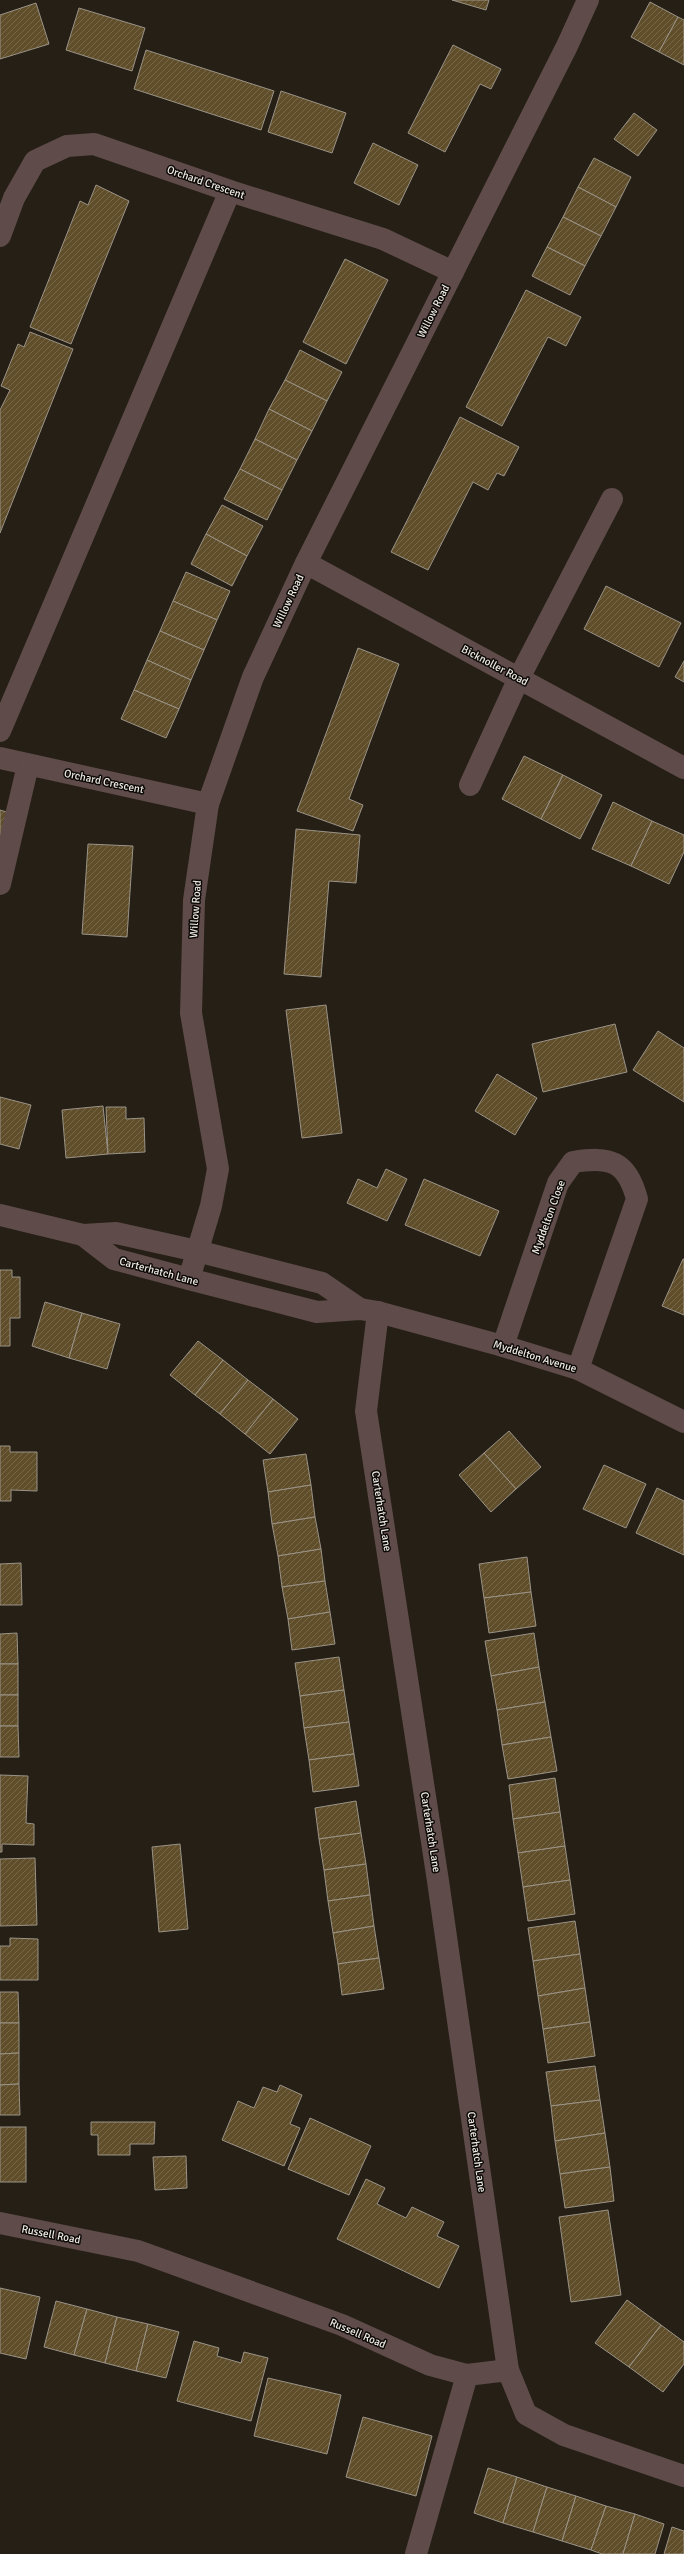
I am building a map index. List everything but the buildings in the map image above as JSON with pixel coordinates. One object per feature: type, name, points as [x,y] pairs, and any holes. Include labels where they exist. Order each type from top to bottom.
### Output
[{"type":"street","name":"Willow Road","points":[[189,1279],[211,1206],[218,1169],[191,1013],[194,900],[208,804],[253,676],[306,563],[567,46],[588,0]]},
{"type":"street","name":"Orchard Crescent","points":[[0,236],[14,198],[34,161],[68,146],[94,144],[230,191],[383,240],[453,272]]},
{"type":"street","points":[[0,731],[230,191]]},
{"type":"street","points":[[470,785],[519,678],[612,499]]},
{"type":"street","name":"Bicknoller Road","points":[[306,563],[684,768]]},
{"type":"street","name":"Orchard Crescent","points":[[0,758],[208,804]]},
{"type":"street","points":[[0,884],[28,765]]},
{"type":"street","name":"Myddelton Close","points":[[503,1346],[558,1183],[573,1162],[596,1158],[613,1162],[631,1179],[637,1199],[578,1369]]},
{"type":"street","name":"Carterhatch Lane","points":[[0,1215],[83,1235],[116,1233],[197,1251],[322,1283],[369,1311]]},
{"type":"street","name":"Carterhatch Lane","points":[[83,1235],[114,1258],[189,1279],[317,1312],[369,1311]]},
{"type":"street","name":"Carterhatch Lane","points":[[369,1311],[366,1411],[438,1881],[508,2370]]},
{"type":"street","name":"Myddelton Avenue","points":[[369,1311],[503,1346],[578,1369],[684,1422]]},
{"type":"street","name":"Russell Road","points":[[0,2223],[138,2251],[342,2325],[430,2365],[467,2375],[508,2370]]},
{"type":"street","points":[[508,2370],[526,2414],[564,2435],[684,2476]]},
{"type":"street","points":[[416,2554],[467,2375]]}]
